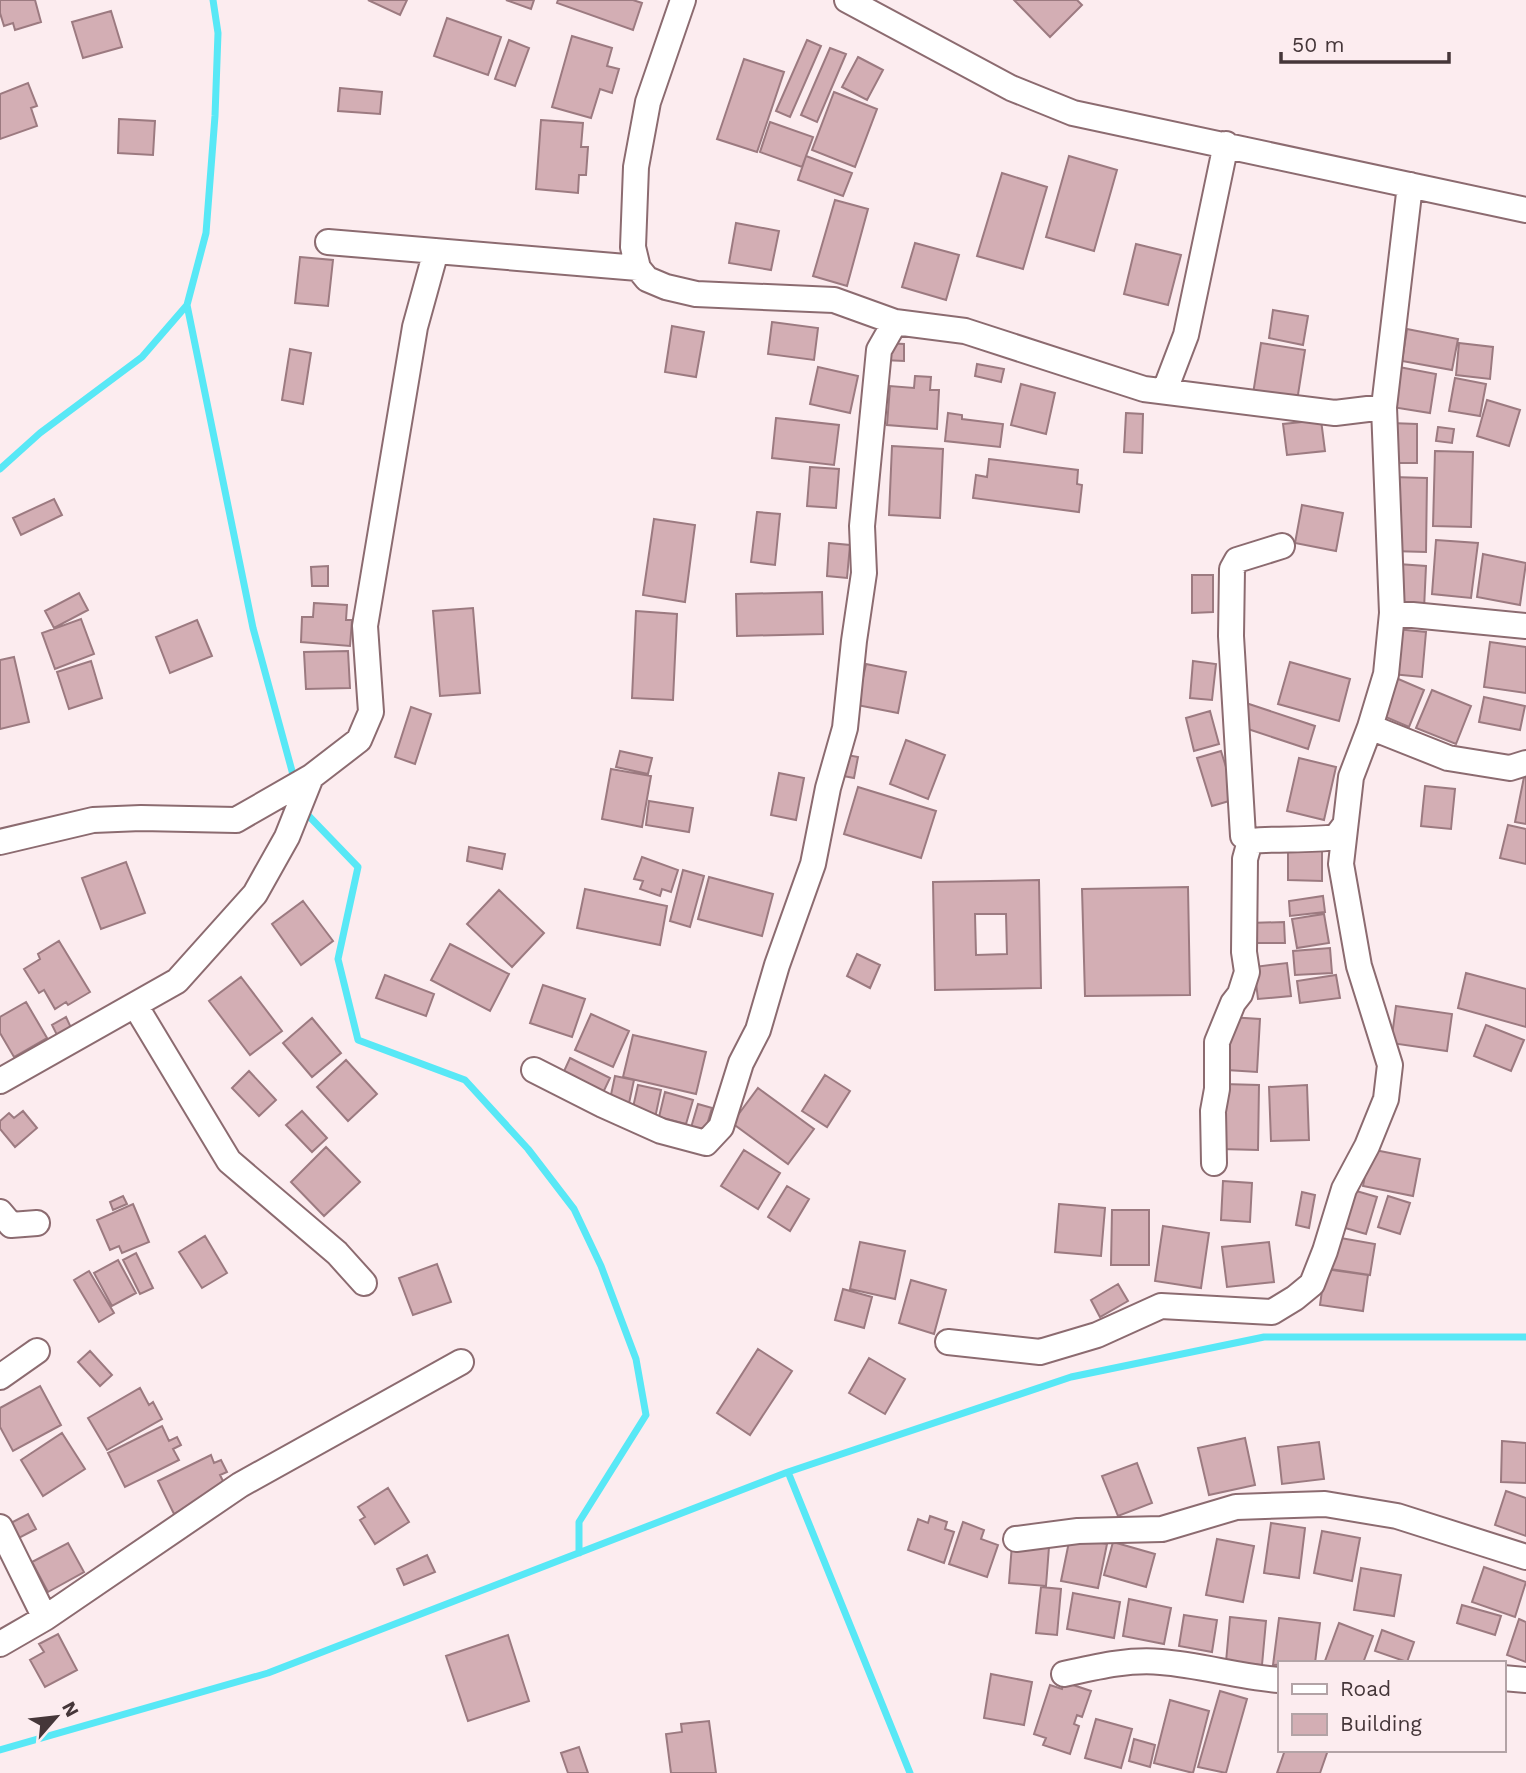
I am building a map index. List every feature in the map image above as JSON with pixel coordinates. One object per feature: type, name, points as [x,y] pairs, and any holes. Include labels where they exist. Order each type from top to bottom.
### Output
[{"type":"street","points":[[683,0],[648,102],[636,167],[633,247],[638,268],[647,279],[666,287],[696,293],[834,300],[895,322],[965,331],[1144,388],[1335,413],[1384,407]]},
{"type":"street","points":[[847,0],[1011,88],[1073,113],[1526,210]]},
{"type":"street","points":[[1165,390],[1186,335],[1226,144]]},
{"type":"street","points":[[948,1342],[1040,1352],[1097,1335],[1161,1306],[1272,1311],[1312,1284],[1344,1189],[1367,1146],[1386,1099],[1390,1065],[1359,966],[1341,864],[1351,777],[1370,727],[1385,674],[1392,613],[1384,407],[1410,185]]},
{"type":"street","points":[[328,242],[638,268]]},
{"type":"street","points":[[0,842],[93,820],[236,820],[311,777],[359,740],[371,712],[365,626],[415,327],[436,251]]},
{"type":"street","points":[[534,1070],[661,1131],[706,1143],[721,1127],[741,1063],[758,1030],[777,965],[813,864],[828,788],[845,728],[864,573],[862,526],[879,350],[895,322]]},
{"type":"street","points":[[1282,546],[1237,561],[1232,569],[1231,636],[1243,836],[1250,842],[1336,837],[1345,825]]},
{"type":"street","points":[[1392,613],[1526,626]]},
{"type":"street","points":[[1370,727],[1448,758],[1510,768],[1526,763]]},
{"type":"street","points":[[0,1081],[177,981],[254,894],[287,837],[311,777]]},
{"type":"street","points":[[1214,1163],[1213,1111],[1217,1089],[1217,1042],[1233,1003],[1240,994],[1247,972],[1244,951],[1245,859],[1250,842]]},
{"type":"street","points":[[135,1005],[229,1161],[337,1253],[364,1283]]},
{"type":"street","points":[[0,1212],[11,1225],[37,1223]]},
{"type":"street","points":[[0,1377],[37,1351]]},
{"type":"street","points":[[0,1644],[45,1618],[240,1485],[461,1362]]},
{"type":"street","points":[[1016,1539],[1078,1531],[1162,1529],[1236,1507],[1325,1504],[1397,1516],[1526,1557]]},
{"type":"street","points":[[0,1527],[45,1618]]},
{"type":"street","points":[[1064,1674],[1121,1662],[1161,1662],[1278,1680]]},
{"type":"street","points":[[1505,1678],[1526,1680]]},
{"type":"building","points":[[0,0],[35,0],[41,22],[15,30],[13,23],[4,26]]},
{"type":"building","points":[[368,0],[407,0],[400,15]]},
{"type":"building","points":[[506,0],[534,0],[531,9]]},
{"type":"building","points":[[558,0],[633,0],[642,3],[633,30],[557,3]]},
{"type":"building","points":[[1014,0],[1077,0],[1082,5],[1050,37]]},
{"type":"building","points":[[111,11],[122,47],[83,58],[72,22]]},
{"type":"building","points":[[447,18],[501,37],[488,75],[434,56]]},
{"type":"building","points":[[572,36],[612,48],[607,66],[619,69],[612,93],[600,89],[591,118],[552,107]]},
{"type":"building","points":[[509,40],[529,48],[515,86],[495,79]]},
{"type":"building","points":[[807,40],[821,46],[790,117],[776,111]]},
{"type":"building","points":[[830,48],[846,54],[817,122],[801,115]]},
{"type":"building","points":[[858,57],[883,70],[867,100],[842,87]]},
{"type":"building","points":[[744,59],[784,72],[757,152],[717,139]]},
{"type":"building","points":[[28,83],[37,106],[31,108],[37,126],[0,139],[0,94]]},
{"type":"building","points":[[340,88],[382,92],[380,114],[338,111]]},
{"type":"building","points":[[834,92],[877,109],[855,167],[812,150]]},
{"type":"building","points":[[119,119],[155,121],[153,155],[118,153]]},
{"type":"building","points":[[541,120],[583,123],[581,147],[588,147],[586,175],[579,175],[578,193],[536,189]]},
{"type":"building","points":[[770,122],[813,137],[802,167],[760,152]]},
{"type":"building","points":[[806,156],[852,173],[843,196],[798,180]]},
{"type":"building","points":[[1069,156],[1117,170],[1094,251],[1046,237]]},
{"type":"building","points":[[1002,173],[1047,187],[1023,269],[977,256]]},
{"type":"building","points":[[835,200],[868,209],[847,286],[813,276]]},
{"type":"building","points":[[736,223],[779,231],[771,270],[729,263]]},
{"type":"building","points":[[915,243],[959,255],[946,300],[902,287]]},
{"type":"building","points":[[1136,244],[1181,255],[1168,305],[1124,294]]},
{"type":"building","points":[[300,257],[333,260],[328,306],[295,303]]},
{"type":"building","points":[[1273,310],[1308,316],[1303,345],[1269,338]]},
{"type":"building","points":[[772,322],[818,328],[814,360],[768,354]]},
{"type":"building","points":[[672,326],[704,332],[696,377],[665,372]]},
{"type":"building","points":[[1407,329],[1458,339],[1452,370],[1402,361]]},
{"type":"building","points":[[884,343],[904,344],[904,361],[883,360]]},
{"type":"building","points":[[1261,343],[1305,350],[1297,401],[1253,394]]},
{"type":"building","points":[[1459,343],[1493,347],[1490,379],[1456,375]]},
{"type":"building","points":[[290,349],[311,353],[303,404],[282,400]]},
{"type":"building","points":[[977,364],[1004,369],[1001,382],[975,376]]},
{"type":"building","points":[[818,367],[858,376],[850,413],[810,404]]},
{"type":"building","points":[[1399,367],[1436,374],[1430,413],[1392,407]]},
{"type":"building","points":[[915,376],[931,377],[930,390],[939,390],[937,429],[887,425],[890,386],[914,388]]},
{"type":"building","points":[[1455,378],[1486,384],[1480,416],[1449,411]]},
{"type":"building","points":[[1021,384],[1055,393],[1046,434],[1011,425]]},
{"type":"building","points":[[1487,400],[1520,410],[1509,446],[1477,436]]},
{"type":"building","points":[[948,413],[962,415],[962,419],[1003,424],[1000,447],[945,441]]},
{"type":"building","points":[[1126,413],[1143,414],[1142,453],[1124,452]]},
{"type":"building","points":[[776,418],[839,425],[834,465],[772,458]]},
{"type":"building","points":[[1321,420],[1325,451],[1287,455],[1283,424]]},
{"type":"building","points":[[1390,423],[1417,424],[1417,463],[1390,463]]},
{"type":"building","points":[[1438,427],[1454,429],[1452,443],[1436,441]]},
{"type":"building","points":[[892,446],[943,449],[940,518],[889,515]]},
{"type":"building","points":[[1435,451],[1473,452],[1471,527],[1433,526]]},
{"type":"building","points":[[989,459],[1078,470],[1077,484],[1082,485],[1079,512],[973,498],[976,475],[987,477]]},
{"type":"building","points":[[810,467],[839,469],[836,508],[807,506]]},
{"type":"building","points":[[1392,477],[1427,478],[1426,552],[1391,551]]},
{"type":"building","points":[[54,499],[62,515],[21,535],[13,518]]},
{"type":"building","points":[[1302,505],[1343,513],[1336,551],[1295,543]]},
{"type":"building","points":[[757,512],[780,514],[775,565],[751,562]]},
{"type":"building","points":[[654,519],[695,525],[685,602],[643,595]]},
{"type":"building","points":[[1436,540],[1478,543],[1471,598],[1432,594]]},
{"type":"building","points":[[829,543],[850,545],[847,578],[827,576]]},
{"type":"building","points":[[1483,554],[1526,563],[1520,605],[1477,597]]},
{"type":"building","points":[[1398,564],[1426,566],[1424,609],[1395,607]]},
{"type":"building","points":[[328,566],[328,586],[312,586],[311,567]]},
{"type":"building","points":[[1192,575],[1213,575],[1213,612],[1192,613]]},
{"type":"building","points":[[822,592],[823,634],[737,636],[736,594]]},
{"type":"building","points":[[79,593],[88,610],[54,628],[45,611]]},
{"type":"building","points":[[314,603],[347,605],[346,620],[352,620],[350,646],[301,642],[302,617],[313,617]]},
{"type":"building","points":[[473,608],[480,693],[440,696],[433,611]]},
{"type":"building","points":[[636,611],[677,614],[673,700],[632,698]]},
{"type":"building","points":[[81,619],[94,654],[55,669],[42,633]]},
{"type":"building","points":[[197,620],[212,656],[170,673],[156,637]]},
{"type":"building","points":[[1396,629],[1426,632],[1422,677],[1392,674]]},
{"type":"building","points":[[1490,642],[1526,647],[1526,693],[1484,687]]},
{"type":"building","points":[[348,651],[350,688],[306,689],[304,652]]},
{"type":"building","points":[[14,657],[29,722],[0,729],[0,660]]},
{"type":"building","points":[[91,661],[102,698],[69,709],[57,672]]},
{"type":"building","points":[[1193,661],[1216,664],[1212,700],[1190,698]]},
{"type":"building","points":[[1290,662],[1350,679],[1339,721],[1278,704]]},
{"type":"building","points":[[866,664],[906,672],[898,713],[857,705]]},
{"type":"building","points":[[1389,675],[1424,690],[1409,727],[1374,712]]},
{"type":"building","points":[[1432,690],[1471,706],[1456,744],[1416,728]]},
{"type":"building","points":[[1484,697],[1525,706],[1520,730],[1479,722]]},
{"type":"building","points":[[1246,703],[1315,726],[1308,749],[1239,726]]},
{"type":"building","points":[[411,707],[431,714],[415,764],[395,757]]},
{"type":"building","points":[[1210,711],[1219,744],[1194,751],[1186,718]]},
{"type":"building","points":[[906,740],[945,755],[928,799],[890,784]]},
{"type":"building","points":[[620,751],[652,758],[648,774],[616,767]]},
{"type":"building","points":[[1221,751],[1236,799],[1212,806],[1197,758]]},
{"type":"building","points":[[842,754],[858,757],[854,778],[838,775]]},
{"type":"building","points":[[1299,758],[1336,767],[1324,820],[1287,811]]},
{"type":"building","points":[[611,769],[651,776],[642,827],[602,819]]},
{"type":"building","points":[[779,773],[804,778],[796,820],[771,815]]},
{"type":"building","points":[[1526,777],[1526,824],[1515,822]]},
{"type":"building","points":[[1425,786],[1455,789],[1451,829],[1421,826]]},
{"type":"building","points":[[858,787],[936,811],[921,858],[844,834]]},
{"type":"building","points":[[649,801],[693,808],[689,832],[646,825]]},
{"type":"building","points":[[1508,825],[1526,829],[1526,864],[1500,858]]},
{"type":"building","points":[[469,847],[505,854],[502,869],[467,861]]},
{"type":"building","points":[[1288,847],[1322,847],[1322,881],[1288,880]]},
{"type":"building","points":[[642,857],[678,870],[671,892],[662,889],[660,896],[640,889],[643,881],[634,879]]},
{"type":"building","points":[[126,862],[145,913],[101,929],[82,878]]},
{"type":"building","points":[[683,870],[704,876],[690,927],[670,921]]},
{"type":"building","points":[[709,877],[773,894],[762,936],[698,919]]},
{"type":"building","points":[[1039,880],[1041,988],[935,990],[933,882]],"holes":[[[975,914],[1006,914],[1007,954],[976,955]]]},
{"type":"building","points":[[1188,887],[1190,995],[1085,996],[1082,889]]},
{"type":"building","points":[[585,889],[667,906],[660,945],[577,928]]},
{"type":"building","points":[[499,890],[544,933],[512,967],[467,924]]},
{"type":"building","points":[[1323,896],[1325,912],[1290,916],[1289,901]]},
{"type":"building","points":[[303,901],[333,941],[301,965],[272,924]]},
{"type":"building","points":[[1324,914],[1329,943],[1297,948],[1292,919]]},
{"type":"building","points":[[1284,922],[1285,943],[1250,943],[1249,923]]},
{"type":"building","points":[[59,941],[90,992],[55,1009],[44,990],[39,993],[24,969],[40,959],[38,954]]},
{"type":"building","points":[[450,944],[509,974],[490,1011],[431,980]]},
{"type":"building","points":[[1330,948],[1332,973],[1295,975],[1293,951]]},
{"type":"building","points":[[857,954],[880,965],[870,988],[847,976]]},
{"type":"building","points":[[1287,963],[1291,996],[1258,999],[1254,967]]},
{"type":"building","points":[[1466,973],[1526,989],[1526,1027],[1458,1008]]},
{"type":"building","points":[[385,975],[434,994],[426,1016],[376,998]]},
{"type":"building","points":[[1336,975],[1340,998],[1300,1003],[1297,981]]},
{"type":"building","points":[[241,977],[282,1031],[250,1055],[209,1001]]},
{"type":"building","points":[[543,985],[585,999],[572,1037],[530,1023]]},
{"type":"building","points":[[26,1002],[47,1038],[14,1057],[0,1033],[0,1017]]},
{"type":"building","points":[[1396,1006],[1452,1014],[1447,1051],[1391,1043]]},
{"type":"building","points":[[591,1014],[629,1031],[613,1067],[575,1050]]},
{"type":"building","points":[[66,1017],[73,1032],[59,1039],[52,1025]]},
{"type":"building","points":[[1229,1017],[1260,1019],[1257,1072],[1227,1070]]},
{"type":"building","points":[[312,1018],[341,1053],[312,1077],[283,1043]]},
{"type":"building","points":[[1486,1025],[1524,1040],[1511,1071],[1474,1056]]},
{"type":"building","points":[[633,1035],[706,1052],[696,1094],[623,1077]]},
{"type":"building","points":[[570,1058],[610,1078],[600,1099],[560,1080]]},
{"type":"building","points":[[346,1060],[377,1094],[348,1121],[317,1087]]},
{"type":"building","points":[[249,1071],[276,1100],[259,1116],[232,1088]]},
{"type":"building","points":[[825,1075],[850,1091],[827,1127],[802,1111]]},
{"type":"building","points":[[615,1076],[634,1080],[628,1108],[609,1104]]},
{"type":"building","points":[[1223,1084],[1259,1085],[1258,1150],[1221,1149]]},
{"type":"building","points":[[638,1085],[661,1090],[655,1118],[632,1112]]},
{"type":"building","points":[[1307,1085],[1309,1140],[1271,1141],[1269,1087]]},
{"type":"building","points":[[758,1088],[814,1129],[788,1164],[732,1123]]},
{"type":"building","points":[[665,1092],[693,1100],[686,1124],[659,1117]]},
{"type":"building","points":[[698,1104],[712,1108],[704,1135],[690,1131]]},
{"type":"building","points":[[23,1111],[37,1128],[15,1147],[0,1129],[0,1121],[9,1113],[14,1118]]},
{"type":"building","points":[[302,1111],[327,1138],[312,1152],[286,1125]]},
{"type":"building","points":[[326,1147],[360,1182],[324,1216],[291,1182]]},
{"type":"building","points":[[1370,1149],[1420,1159],[1413,1196],[1363,1186]]},
{"type":"building","points":[[744,1150],[780,1173],[758,1209],[721,1186]]},
{"type":"building","points":[[1223,1181],[1252,1183],[1250,1222],[1221,1220]]},
{"type":"building","points":[[787,1186],[809,1199],[790,1231],[768,1217]]},
{"type":"building","points":[[1346,1188],[1377,1197],[1366,1234],[1335,1225]]},
{"type":"building","points":[[1302,1192],[1315,1195],[1309,1228],[1296,1225]]},
{"type":"building","points":[[123,1196],[127,1204],[113,1210],[110,1202]]},
{"type":"building","points":[[1388,1196],[1410,1203],[1400,1234],[1378,1227]]},
{"type":"building","points":[[133,1204],[149,1242],[122,1253],[119,1246],[110,1250],[97,1220]]},
{"type":"building","points":[[1059,1204],[1105,1208],[1101,1256],[1055,1252]]},
{"type":"building","points":[[1112,1210],[1149,1210],[1149,1265],[1111,1265]]},
{"type":"building","points":[[1163,1226],[1209,1233],[1201,1288],[1155,1281]]},
{"type":"building","points":[[205,1236],[227,1273],[202,1288],[179,1252]]},
{"type":"building","points":[[1335,1237],[1375,1244],[1370,1275],[1330,1269]]},
{"type":"building","points":[[860,1242],[905,1251],[895,1299],[850,1289]]},
{"type":"building","points":[[1269,1242],[1274,1282],[1227,1287],[1222,1247]]},
{"type":"building","points":[[136,1253],[153,1288],[140,1294],[123,1260]]},
{"type":"building","points":[[118,1260],[136,1293],[112,1306],[94,1273]]},
{"type":"building","points":[[437,1264],[451,1302],[413,1315],[399,1278]]},
{"type":"building","points":[[1325,1269],[1368,1275],[1363,1311],[1320,1305]]},
{"type":"building","points":[[89,1271],[114,1313],[99,1322],[74,1280]]},
{"type":"building","points":[[911,1280],[946,1290],[934,1334],[899,1323]]},
{"type":"building","points":[[1118,1284],[1128,1301],[1100,1317],[1091,1300]]},
{"type":"building","points":[[843,1289],[872,1297],[864,1328],[835,1320]]},
{"type":"building","points":[[758,1349],[792,1371],[750,1435],[717,1413]]},
{"type":"building","points":[[90,1351],[112,1375],[100,1386],[78,1362]]},
{"type":"building","points":[[869,1358],[905,1379],[885,1414],[849,1393]]},
{"type":"building","points":[[40,1386],[61,1425],[13,1451],[0,1427],[0,1408]]},
{"type":"building","points":[[140,1388],[149,1405],[153,1402],[162,1419],[107,1450],[88,1418]]},
{"type":"building","points":[[162,1426],[169,1441],[177,1437],[181,1445],[173,1449],[179,1460],[125,1487],[108,1453]]},
{"type":"building","points":[[62,1433],[85,1469],[43,1496],[21,1460]]},
{"type":"building","points":[[1245,1438],[1255,1485],[1209,1495],[1198,1448]]},
{"type":"building","points":[[1502,1441],[1526,1443],[1526,1483],[1501,1482]]},
{"type":"building","points":[[1319,1442],[1324,1479],[1282,1484],[1278,1447]]},
{"type":"building","points":[[211,1455],[214,1463],[221,1460],[227,1472],[220,1475],[227,1489],[174,1514],[158,1481]]},
{"type":"building","points":[[1137,1463],[1152,1503],[1118,1516],[1102,1476]]},
{"type":"building","points":[[388,1488],[409,1522],[375,1544],[360,1520],[365,1517],[358,1507]]},
{"type":"building","points":[[1506,1491],[1526,1498],[1526,1536],[1495,1525]]},
{"type":"building","points":[[28,1514],[36,1529],[15,1540],[7,1525]]},
{"type":"building","points":[[930,1516],[947,1522],[945,1529],[954,1532],[944,1563],[908,1550],[918,1519],[928,1523]]},
{"type":"building","points":[[963,1522],[984,1530],[981,1539],[998,1545],[987,1577],[949,1564]]},
{"type":"building","points":[[1271,1523],[1305,1528],[1299,1578],[1264,1573]]},
{"type":"building","points":[[1322,1531],[1360,1538],[1352,1581],[1314,1573]]},
{"type":"building","points":[[1070,1537],[1107,1544],[1098,1588],[1061,1581]]},
{"type":"building","points":[[1217,1539],[1254,1546],[1243,1602],[1206,1595]]},
{"type":"building","points":[[1113,1542],[1155,1554],[1146,1587],[1104,1575]]},
{"type":"building","points":[[68,1543],[84,1572],[48,1592],[32,1562]]},
{"type":"building","points":[[1012,1544],[1049,1547],[1046,1586],[1009,1583]]},
{"type":"building","points":[[427,1555],[435,1572],[404,1585],[397,1569]]},
{"type":"building","points":[[1484,1567],[1526,1582],[1515,1617],[1472,1602]]},
{"type":"building","points":[[1361,1568],[1401,1575],[1394,1616],[1354,1610]]},
{"type":"building","points":[[1041,1587],[1061,1589],[1057,1635],[1036,1633]]},
{"type":"building","points":[[1073,1593],[1120,1602],[1114,1638],[1067,1629]]},
{"type":"building","points":[[1129,1599],[1171,1608],[1164,1644],[1123,1636]]},
{"type":"building","points":[[1462,1605],[1501,1616],[1495,1635],[1457,1623]]},
{"type":"building","points":[[1184,1615],[1217,1620],[1212,1652],[1179,1646]]},
{"type":"building","points":[[1230,1617],[1266,1621],[1262,1665],[1226,1662]]},
{"type":"building","points":[[1279,1618],[1320,1623],[1315,1661],[1278,1661],[1278,1665],[1273,1665]]},
{"type":"building","points":[[1519,1619],[1526,1622],[1526,1662],[1507,1655]]},
{"type":"building","points":[[1339,1623],[1373,1636],[1364,1661],[1325,1661]]},
{"type":"building","points":[[1382,1630],[1414,1642],[1407,1661],[1375,1651]]},
{"type":"building","points":[[58,1634],[77,1670],[45,1687],[30,1660],[44,1652],[39,1644]]},
{"type":"building","points":[[508,1635],[529,1701],[468,1721],[446,1656]]},
{"type":"building","points":[[991,1674],[1032,1682],[1024,1725],[984,1718]]},
{"type":"building","points":[[1064,1682],[1091,1691],[1082,1717],[1077,1715],[1074,1724],[1079,1726],[1070,1754],[1043,1745],[1046,1738],[1034,1734],[1050,1685],[1062,1689]]},
{"type":"building","points":[[1220,1691],[1247,1699],[1226,1773],[1198,1767]]},
{"type":"building","points":[[1170,1700],[1209,1711],[1193,1773],[1154,1763]]},
{"type":"building","points":[[1096,1719],[1132,1729],[1121,1768],[1085,1758]]},
{"type":"building","points":[[709,1721],[716,1773],[671,1773],[666,1734],[682,1732],[681,1724]]},
{"type":"building","points":[[1134,1739],[1155,1745],[1150,1767],[1129,1761]]},
{"type":"building","points":[[579,1747],[588,1773],[568,1773],[561,1753]]},
{"type":"building","points":[[1284,1752],[1327,1752],[1320,1773],[1277,1773]]},
{"type":"waterway","points":[[213,0],[218,33],[206,233],[187,305],[253,628],[295,782]]},
{"type":"waterway","points":[[0,469],[40,433],[142,357],[187,305]]},
{"type":"waterway","points":[[303,810],[358,867],[338,959],[358,1040],[465,1080],[528,1149],[574,1209],[601,1266],[636,1359],[646,1415],[579,1522],[579,1553]]},
{"type":"waterway","points":[[0,1750],[268,1673],[788,1472],[1071,1377],[1264,1337],[1526,1337]]},
{"type":"waterway","points":[[788,1472],[910,1773]]}]
